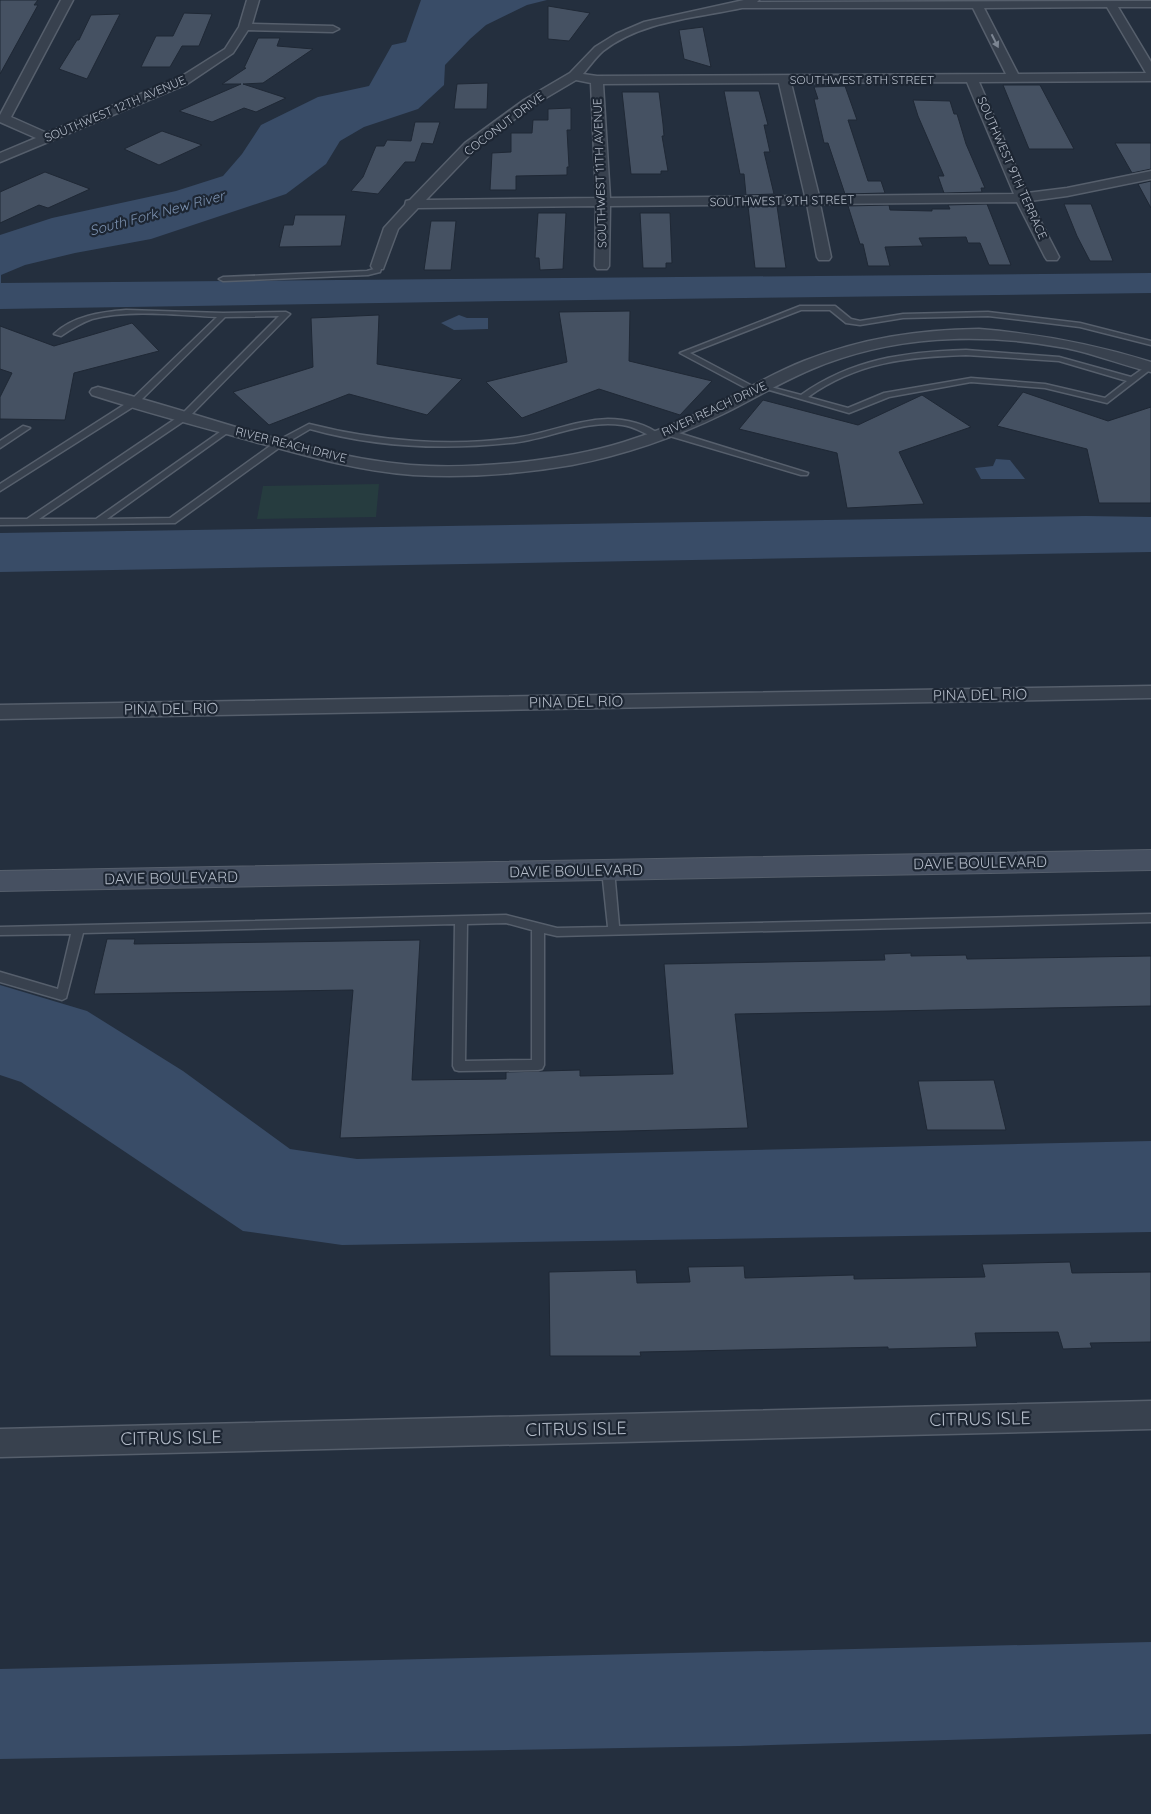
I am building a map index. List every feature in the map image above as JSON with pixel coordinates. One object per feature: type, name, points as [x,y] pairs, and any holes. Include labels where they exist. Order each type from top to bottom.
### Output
[{"type":"main road","name":"DAVIE BOULEVARD","points":[[0,881],[1151,860]]},
{"type":"street","points":[[47,138],[2,119],[67,0]]},
{"type":"street","name":"SOUTHWEST 12TH AVENUE","points":[[0,158],[183,81],[229,50],[245,27],[253,0]]},
{"type":"street","name":"COCONUT DRIVE","points":[[378,266],[391,228],[411,204],[470,146],[528,103],[574,76],[599,49],[620,36],[648,24],[747,2],[1109,2],[1151,4]]},
{"type":"street","points":[[976,2],[1014,78]]},
{"type":"street","points":[[1109,2],[1151,72]]},
{"type":"street","points":[[245,27],[333,29]]},
{"type":"street","name":"SOUTHWEST 8TH STREET","points":[[574,76],[597,80],[1151,77]]},
{"type":"street","name":"SOUTHWEST 9TH TERRACE","points":[[972,79],[1022,198],[1052,257]]},
{"type":"street","name":"SOUTHWEST 11TH AVENUE","points":[[597,80],[603,203],[602,266]]},
{"type":"street","points":[[784,80],[813,201],[824,257]]},
{"type":"street","name":"SOUTHWEST 9TH STREET","points":[[411,204],[1022,198],[1068,192],[1151,176]]},
{"type":"street","name":"RIVER REACH DRIVE","points":[[98,392],[338,459],[416,470],[502,467],[572,460],[638,442],[692,422],[808,365],[851,348],[891,339],[933,334],[987,334],[1025,337],[1077,345],[1151,366]]},
{"type":"street","name":"PINA DEL RIO","points":[[0,712],[1151,692]]},
{"type":"street","name":"CITRUS ISLE","points":[[0,1443],[1151,1415]]},
{"type":"lane","points":[[223,279],[368,273],[377,270],[378,266]]},
{"type":"lane","points":[[1151,344],[1080,325],[988,314],[903,316],[860,323],[849,321],[832,308],[800,308],[684,353],[759,389],[849,411],[887,394],[972,380],[1045,386],[1107,401],[1151,366]]},
{"type":"lane","points":[[29,522],[184,417],[286,314],[224,315],[171,313],[96,316],[72,325],[58,334]]},
{"type":"lane","points":[[2,484],[133,403],[224,315]]},
{"type":"lane","points":[[802,398],[817,386],[870,363],[942,352],[980,351],[1058,359],[1133,380]]},
{"type":"lane","points":[[0,522],[172,521],[280,443],[309,426],[332,434],[425,444],[512,441],[604,421],[622,422],[804,472]]},
{"type":"lane","points":[[0,445],[26,428]]},
{"type":"lane","points":[[97,522],[227,429]]},
{"type":"lane","points":[[608,870],[614,929]]},
{"type":"lane","points":[[0,931],[506,919],[557,932],[614,929],[913,925],[1151,918]]},
{"type":"lane","points":[[461,920],[459,1066],[538,1065],[538,927]]},
{"type":"lane","points":[[0,977],[62,995],[78,929]]},
{"type":"green space","points":[[379,484],[376,517],[257,519],[263,486]]},
{"type":"water","name":"South Fork New River","points":[[421,0],[547,0],[527,5],[486,25],[445,65],[444,85],[418,109],[364,127],[340,141],[326,164],[286,194],[151,239],[75,253],[25,265],[1,275],[1,283],[1151,273],[1151,293],[0,309],[0,235],[52,218],[176,191],[223,176],[242,154],[261,125],[318,97],[369,86],[392,45],[406,42]]},
{"type":"water","points":[[459,315],[467,318],[488,318],[488,329],[454,330],[441,323]]},
{"type":"water","points":[[996,459],[1010,460],[1025,479],[981,479],[975,468],[993,466]]},
{"type":"water","points":[[1086,516],[1151,517],[1151,552],[0,572],[0,533]]},
{"type":"water","points":[[0,985],[87,1011],[183,1071],[290,1149],[357,1159],[1151,1141],[1151,1232],[342,1245],[243,1231],[21,1082],[0,1075]]},
{"type":"water","points":[[1151,1642],[1151,1734],[740,1746],[0,1759],[0,1669]]},
{"type":"building","points":[[0,0],[38,0],[34,5],[38,5],[0,74]]},
{"type":"building","points":[[548,6],[590,13],[569,41],[548,39]]},
{"type":"building","points":[[184,13],[212,14],[199,46],[182,46],[170,67],[141,67],[156,36],[173,36]]},
{"type":"building","points":[[120,14],[87,79],[59,69],[77,40],[79,40],[91,15]]},
{"type":"building","points":[[703,27],[711,67],[684,59],[679,30]]},
{"type":"building","points":[[258,38],[280,38],[277,46],[313,49],[263,83],[243,84],[286,98],[256,112],[244,108],[212,122],[179,111],[241,84],[222,84],[246,68],[244,68]]},
{"type":"building","points":[[488,83],[487,109],[454,109],[457,84]]},
{"type":"building","points":[[1003,85],[1040,85],[1074,149],[1029,149]]},
{"type":"building","points":[[845,86],[857,120],[848,120],[868,181],[881,181],[885,193],[845,194],[828,143],[824,143],[814,99],[818,99],[814,87]]},
{"type":"building","points":[[724,91],[759,91],[768,125],[764,125],[770,152],[764,152],[774,194],[746,195],[744,174],[740,174]]},
{"type":"building","points":[[622,92],[659,92],[664,136],[662,136],[668,171],[661,171],[661,174],[631,174]]},
{"type":"building","points":[[913,100],[950,101],[954,114],[957,114],[966,144],[985,188],[981,188],[982,192],[944,193],[938,176],[944,176]]},
{"type":"building","points":[[571,108],[571,130],[567,130],[569,167],[567,167],[567,175],[516,176],[516,190],[490,190],[492,153],[511,152],[511,133],[532,133],[533,120],[548,120],[548,109]]},
{"type":"building","points":[[415,122],[440,122],[433,144],[422,143],[415,162],[405,162],[378,194],[351,191],[363,177],[376,146],[384,146],[387,140],[411,141]]},
{"type":"building","points":[[162,131],[202,145],[159,165],[124,149]]},
{"type":"building","points":[[1115,143],[1151,143],[1151,169],[1132,173]]},
{"type":"building","points":[[45,172],[90,189],[48,208],[39,205],[0,223],[0,192]]},
{"type":"building","points":[[1151,181],[1151,208],[1138,184]]},
{"type":"building","points":[[987,204],[1011,265],[989,265],[980,243],[968,243],[966,237],[919,238],[923,246],[885,247],[890,266],[868,266],[863,244],[860,244],[848,206],[889,205],[890,210],[932,211],[932,209],[950,209],[948,205]]},
{"type":"building","points":[[1064,204],[1091,204],[1113,261],[1090,261]]},
{"type":"building","points":[[748,206],[777,206],[786,268],[755,268]]},
{"type":"building","points":[[538,213],[566,213],[563,269],[540,270],[539,258],[535,258]]},
{"type":"building","points":[[640,213],[670,213],[672,263],[666,263],[666,268],[643,268]]},
{"type":"building","points":[[295,215],[346,215],[341,246],[279,247],[284,225],[293,225]]},
{"type":"building","points":[[431,221],[456,221],[451,270],[424,270]]},
{"type":"building","points":[[630,311],[629,361],[712,381],[680,415],[599,389],[522,418],[486,382],[567,362],[559,312]]},
{"type":"building","points":[[379,315],[377,364],[462,379],[427,415],[349,394],[269,425],[233,392],[313,367],[311,318]]},
{"type":"building","points":[[132,323],[159,351],[74,373],[65,420],[0,419],[0,397],[12,373],[0,369],[0,326],[54,346]]},
{"type":"building","points":[[1023,392],[1108,421],[1151,407],[1151,503],[1099,503],[1087,449],[997,426]]},
{"type":"building","points":[[922,395],[971,427],[899,452],[924,504],[847,508],[837,453],[739,429],[763,400],[858,425]]},
{"type":"building","points":[[107,939],[135,939],[134,944],[420,940],[412,1080],[506,1079],[506,1072],[580,1070],[580,1076],[673,1074],[664,964],[885,960],[884,954],[911,953],[911,956],[966,955],[967,959],[1151,956],[1151,1006],[735,1014],[748,1128],[340,1138],[353,990],[94,994]]},
{"type":"building","points":[[994,1080],[1006,1130],[927,1130],[918,1081]]},
{"type":"building","points":[[1070,1262],[1072,1273],[1151,1272],[1151,1342],[1090,1343],[1092,1348],[1063,1349],[1058,1332],[975,1333],[977,1347],[640,1352],[641,1356],[550,1356],[549,1272],[636,1270],[637,1283],[690,1282],[688,1267],[744,1266],[745,1278],[854,1275],[854,1279],[985,1277],[982,1264]]}]
